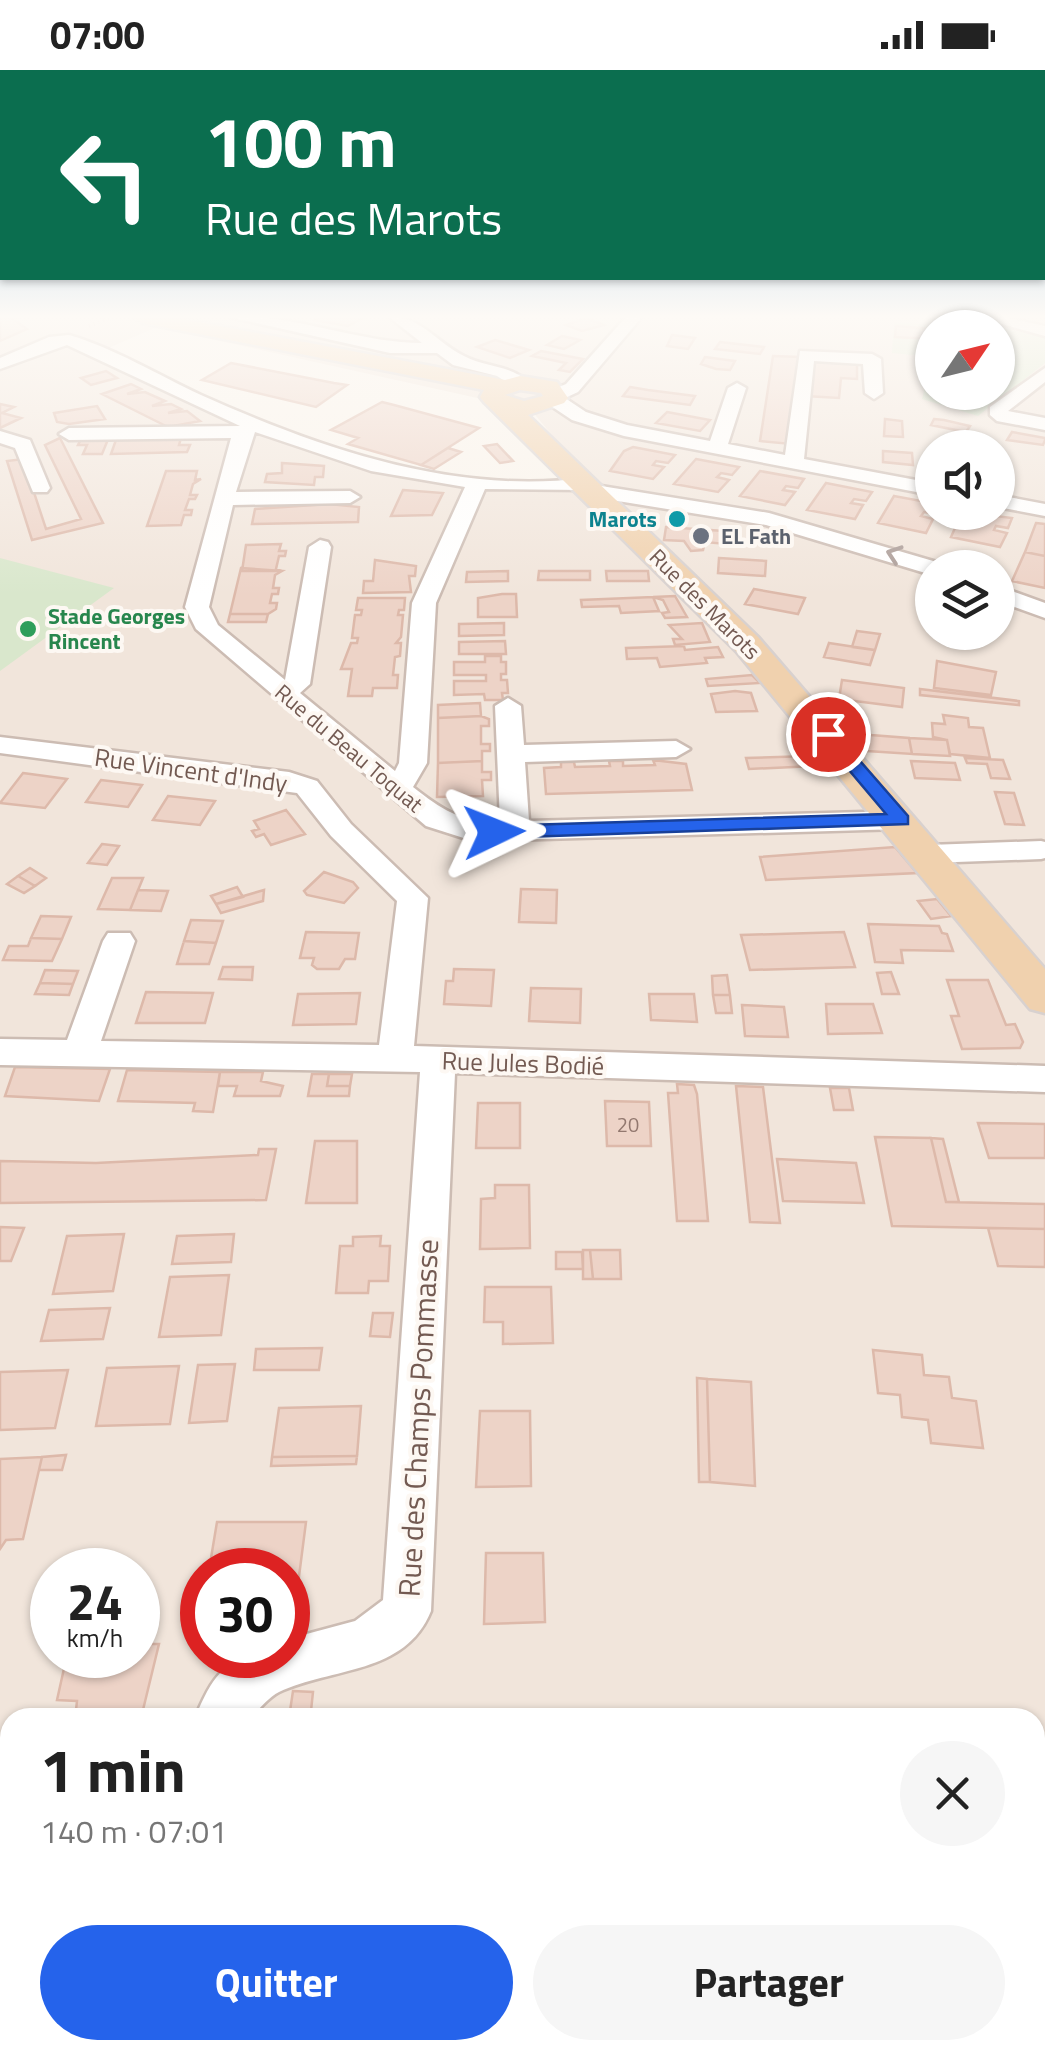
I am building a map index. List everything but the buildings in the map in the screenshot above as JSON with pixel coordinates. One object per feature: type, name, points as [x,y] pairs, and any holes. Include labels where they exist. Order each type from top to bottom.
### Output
[{"type":"main road","name":"Rue des Marots","points":[[532,410],[547,445],[746,644],[901,820],[1045,998]]},
{"type":"street","points":[[211,410],[248,429],[414,478],[589,488],[702,506],[855,542],[915,562]]},
{"type":"street","points":[[554,410],[594,429]]},
{"type":"street","points":[[562,410],[624,430],[915,485]]},
{"type":"street","points":[[717,448],[730,410]]},
{"type":"street","points":[[794,462],[800,410]]},
{"type":"street","points":[[999,410],[999,414],[1045,424]]},
{"type":"street","points":[[70,434],[248,429]]},
{"type":"street","name":"Rue du Beau Toquat","points":[[248,429],[222,499],[197,607],[208,629],[398,788],[452,828],[515,831],[901,820]]},
{"type":"street","points":[[547,445],[568,432],[624,430]]},
{"type":"street","points":[[0,436],[23,444],[40,488]]},
{"type":"street","points":[[398,788],[413,762],[424,603],[476,483]]},
{"type":"street","points":[[222,499],[350,498]]},
{"type":"street","points":[[1015,504],[1045,510]]},
{"type":"street","points":[[283,693],[297,684],[320,547]]},
{"type":"street","points":[[1015,600],[1045,612]]},
{"type":"street","points":[[508,706],[515,831]]},
{"type":"street","name":"Rue Vincent d'Indy","points":[[0,746],[289,780],[307,788],[341,830],[413,898],[417,1059]]},
{"type":"street","points":[[510,754],[676,749]]},
{"type":"street","points":[[929,854],[1042,850]]},
{"type":"street","points":[[80,1053],[120,941]]},
{"type":"street","name":"Rue Jules Bodié","points":[[0,1052],[417,1059],[1045,1079]]},
{"type":"street","name":"Rue des Champs Pommasse","points":[[227,1708],[242,1687],[264,1671],[377,1640],[397,1626],[407,1611],[417,1059]]},
{"type":"shaded area","points":[[0,410],[236,410],[275,428],[423,472],[595,487],[530,410],[1045,410],[1045,1708],[0,1708]]},
{"type":"green space","points":[[958,410],[986,410],[978,416]]},
{"type":"green space","name":"Stade Georges Rincent","points":[[0,558],[114,588],[0,671]]},
{"type":"place","name":"Marots","points":[[677,519]]},
{"type":"place","name":"EL Fath","points":[[701,536]]},
{"type":"place","name":"Stade Georges Rincent","points":[[28,629]]},
{"type":"route","points":[[494,832],[901,820],[828,734]]}]
